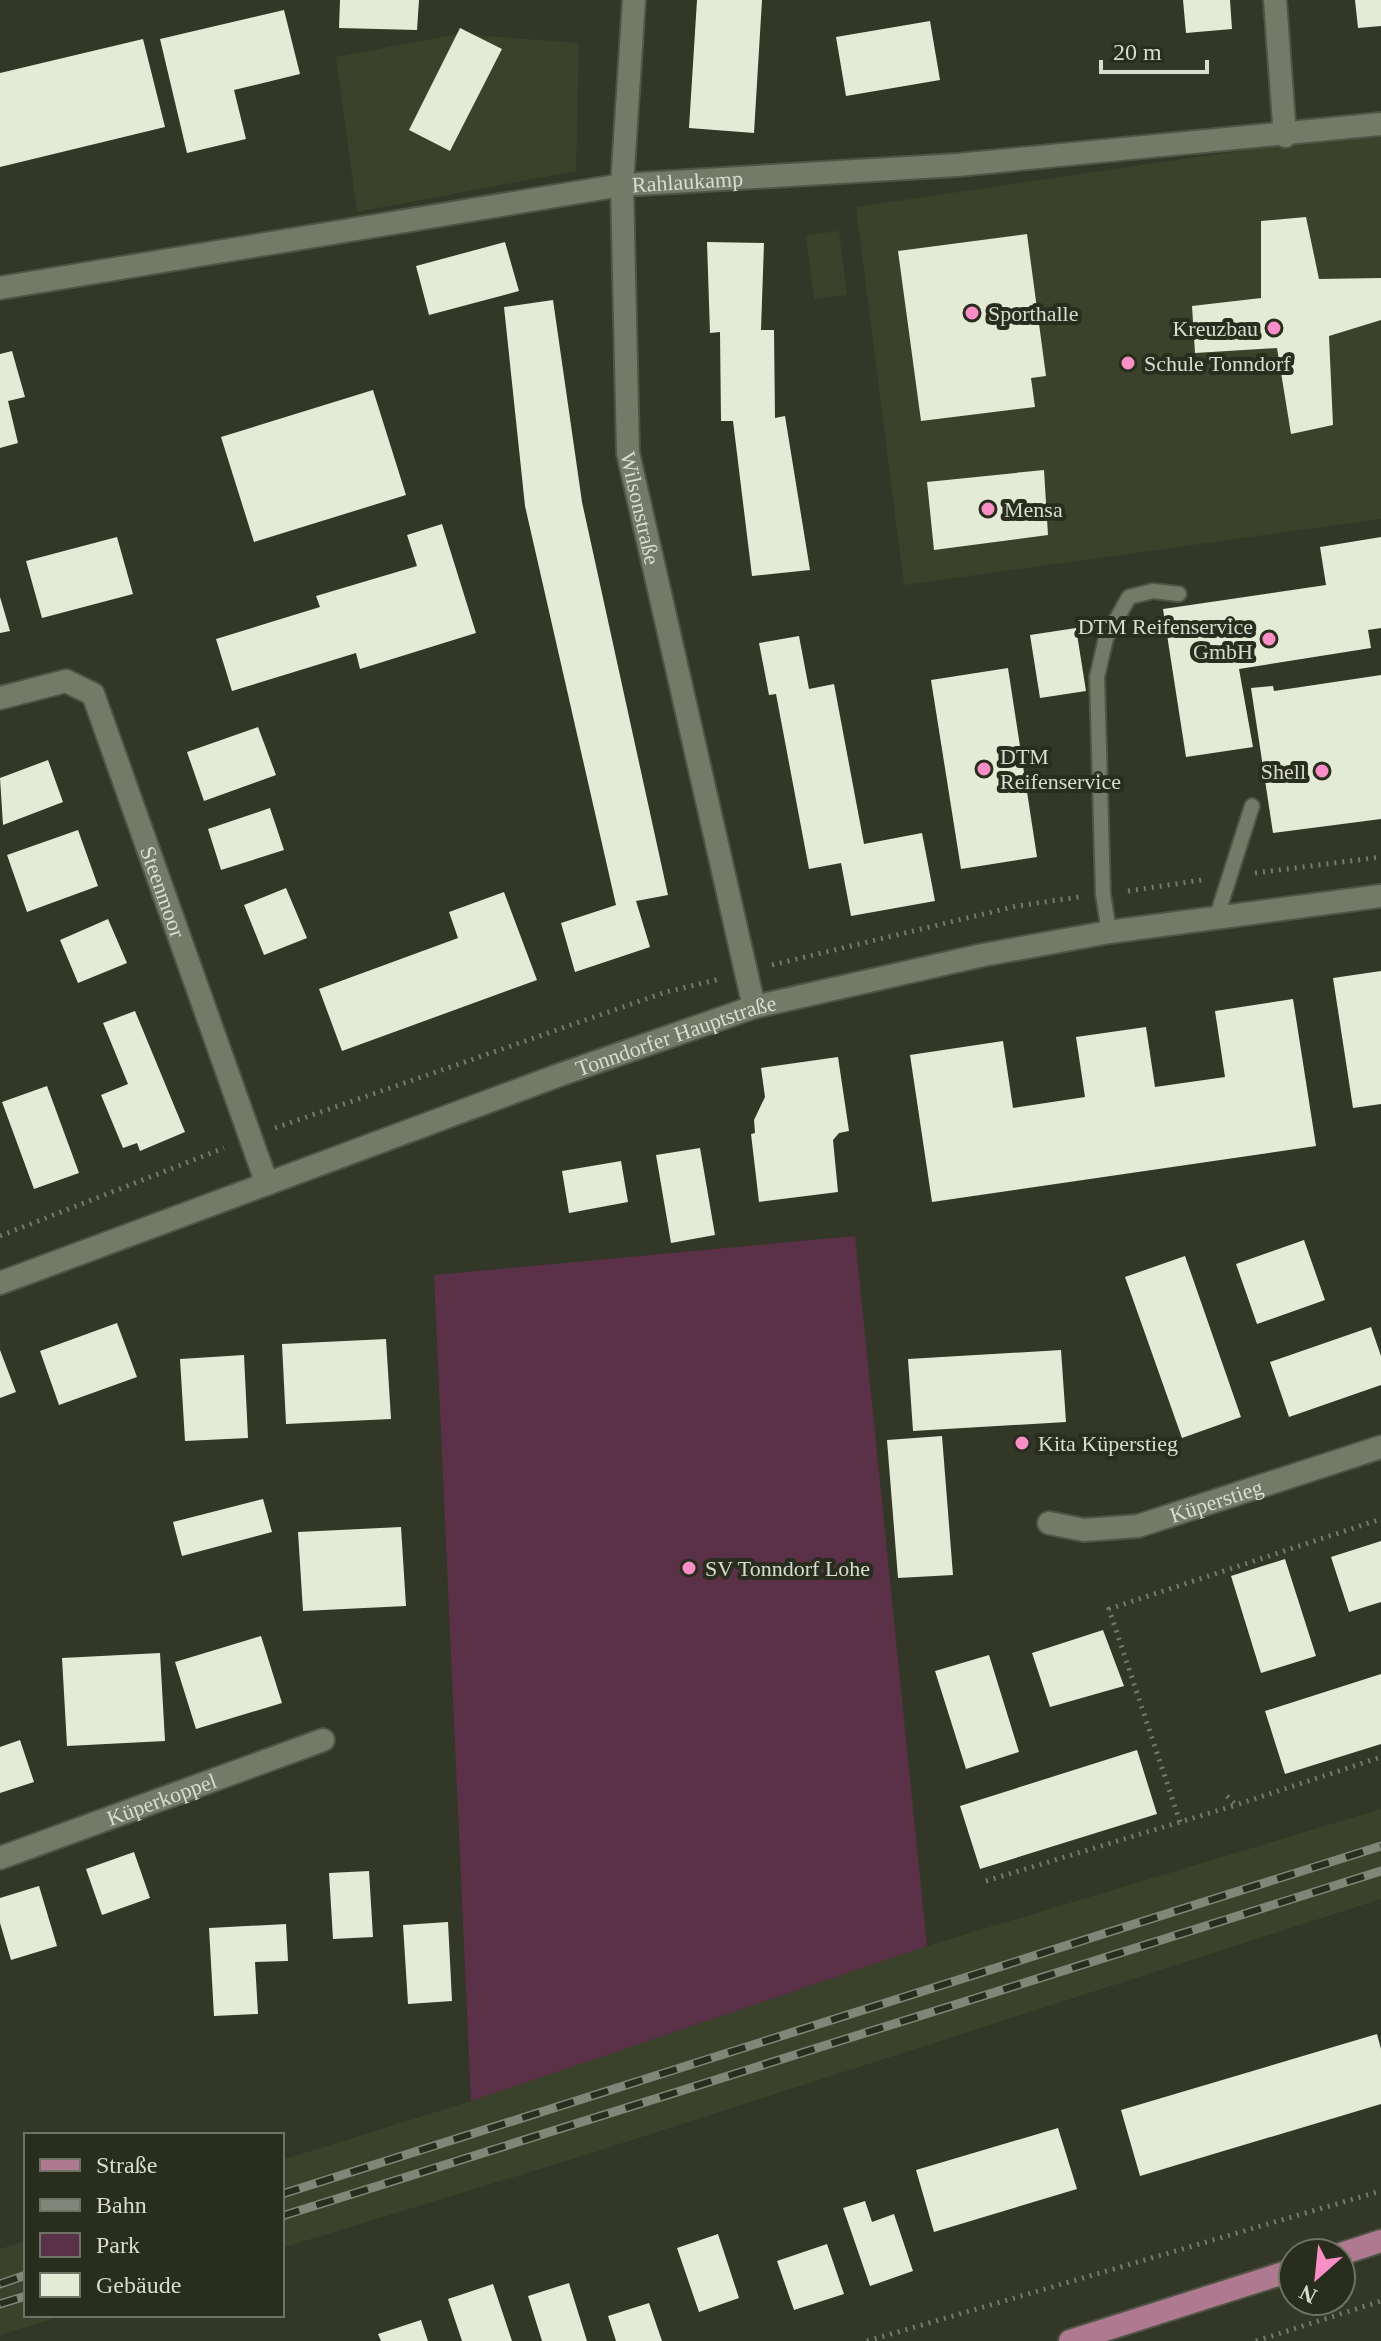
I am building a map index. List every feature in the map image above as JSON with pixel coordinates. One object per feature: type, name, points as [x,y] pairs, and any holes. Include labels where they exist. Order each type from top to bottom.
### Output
[{"type":"main road","points":[[1357,2249],[1381,2241]]},
{"type":"main road","points":[[1070,2341],[1277,2275]]},
{"type":"street","name":"Wilsonstraße","points":[[634,0],[622,185],[628,453],[754,1007]]},
{"type":"street","points":[[1275,0],[1285,136]]},
{"type":"street","name":"Rahlaukamp","points":[[0,288],[622,185],[957,165],[1285,136],[1381,124]]},
{"type":"street","name":"Steenmoor","points":[[0,698],[66,681],[93,694],[267,1184]]},
{"type":"street","name":"Tonndorfer Hauptstraße","points":[[0,1283],[754,1007],[983,955],[1109,932],[1381,896]]},
{"type":"street","name":"Küperstieg","points":[[1049,1523],[1084,1530],[1138,1526],[1381,1447]]},
{"type":"street","name":"Küperkoppel","points":[[0,1858],[323,1740]]},
{"type":"lane","points":[[1109,932],[1103,894],[1097,677],[1106,638],[1129,597],[1153,591],[1179,594]]},
{"type":"lane","points":[[1217,916],[1252,806]]},
{"type":"path","points":[[1180,1822],[1109,1609],[1381,1519]]},
{"type":"path","points":[[986,1881],[1381,1757]]},
{"type":"path","points":[[1227,1796],[1236,1805]]},
{"type":"path","points":[[867,2341],[1381,2191]]},
{"type":"path","points":[[1256,2341],[1381,2301]]},
{"type":"shaded area","points":[[458,34],[579,43],[576,171],[357,212],[336,57]]},
{"type":"shaded area","name":"Schule Tonndorf","points":[[1381,130],[1381,519],[904,585],[856,207]]},
{"type":"shaded area","points":[[839,231],[847,295],[814,299],[806,235]]},
{"type":"shaded area","points":[[1381,1809],[1381,1899],[595,2152],[284,2247],[284,2159],[471,2101],[927,1946]]},
{"type":"shaded area","points":[[24,2242],[24,2317],[58,2317],[0,2335],[0,2249]]},
{"type":"green space","name":"SV Tonndorf Lohe","points":[[855,1236],[927,1946],[471,2101],[434,1275]]},
{"type":"building","points":[[340,0],[419,0],[417,30],[339,28]]},
{"type":"building","points":[[697,0],[762,0],[754,133],[689,128]]},
{"type":"building","points":[[1183,0],[1230,0],[1232,29],[1186,33]]},
{"type":"building","points":[[1355,0],[1381,0],[1381,26],[1358,28]]},
{"type":"building","points":[[284,10],[300,74],[234,90],[246,139],[187,153],[160,39]]},
{"type":"building","points":[[930,21],[940,80],[846,96],[836,37]]},
{"type":"building","points":[[460,28],[502,49],[450,151],[409,130]]},
{"type":"building","points":[[143,39],[165,127],[0,167],[0,73]]},
{"type":"building","name":"Kreuzbau","points":[[1306,217],[1319,279],[1381,278],[1381,320],[1329,336],[1333,425],[1291,434],[1277,348],[1195,353],[1192,306],[1261,298],[1261,221]]},
{"type":"building","name":"Sporthalle","points":[[1027,234],[1046,376],[1031,378],[1035,407],[921,421],[898,251]]},
{"type":"building","points":[[505,242],[519,291],[429,315],[416,266]]},
{"type":"building","points":[[707,242],[764,243],[761,330],[774,330],[775,418],[785,416],[810,570],[752,576],[733,421],[721,421],[720,332],[710,333]]},
{"type":"building","points":[[553,300],[582,502],[668,895],[636,901],[650,947],[575,972],[561,923],[616,905],[525,506],[504,307]]},
{"type":"building","points":[[12,351],[25,397],[8,401],[18,443],[0,448],[0,354]]},
{"type":"building","points":[[373,390],[406,495],[254,542],[221,437]]},
{"type":"building","name":"Mensa","points":[[1044,470],[1048,535],[934,550],[927,482]]},
{"type":"building","points":[[442,524],[476,633],[360,669],[356,653],[232,691],[216,639],[320,607],[316,596],[417,566],[407,535]]},
{"type":"building","points":[[117,537],[133,594],[42,618],[26,561]]},
{"type":"building","name":"DTM Reifenservice GmbH","points":[[1381,537],[1381,628],[1368,630],[1371,648],[1239,669],[1253,747],[1186,757],[1163,609],[1326,585],[1320,547]]},
{"type":"building","points":[[0,597],[10,631],[0,633]]},
{"type":"building","points":[[1076,628],[1086,691],[1040,698],[1030,635]]},
{"type":"building","points":[[799,636],[809,689],[834,684],[864,844],[922,833],[935,901],[851,916],[841,863],[809,869],[776,694],[769,695],[759,643]]},
{"type":"building","name":"DTM Reifenservice","points":[[1008,668],[1037,857],[961,869],[931,680]]},
{"type":"building","points":[[1381,675],[1381,819],[1273,833],[1251,688],[1273,686],[1274,691]]},
{"type":"building","points":[[258,727],[276,775],[204,801],[187,752]]},
{"type":"building","points":[[48,760],[63,802],[3,825],[0,778]]},
{"type":"building","points":[[270,808],[284,850],[221,870],[208,829]]},
{"type":"building","points":[[78,830],[98,886],[27,912],[7,855]]},
{"type":"building","points":[[286,888],[307,938],[264,955],[244,905]]},
{"type":"building","points":[[504,892],[537,980],[342,1051],[319,989],[458,938],[449,912]]},
{"type":"building","points":[[108,919],[127,963],[78,983],[60,940]]},
{"type":"building","points":[[1381,971],[1381,1104],[1353,1108],[1333,978]]},
{"type":"building","points":[[1293,999],[1316,1146],[932,1202],[910,1055],[1003,1041],[1013,1108],[1085,1097],[1076,1037],[1146,1027],[1155,1087],[1225,1077],[1215,1011]]},
{"type":"building","points":[[135,1011],[185,1132],[140,1151],[137,1143],[123,1148],[101,1095],[128,1084],[103,1023]]},
{"type":"building","points":[[838,1057],[849,1131],[839,1133],[833,1140],[838,1192],[759,1202],[751,1134],[755,1133],[754,1120],[765,1097],[761,1068]]},
{"type":"building","points":[[47,1086],[79,1173],[34,1189],[2,1102]]},
{"type":"building","points":[[700,1148],[715,1235],[671,1243],[656,1155]]},
{"type":"building","points":[[621,1161],[628,1202],[569,1213],[562,1171]]},
{"type":"building","points":[[1304,1240],[1325,1300],[1257,1324],[1236,1264]]},
{"type":"building","points":[[1185,1256],[1241,1417],[1182,1438],[1125,1277]]},
{"type":"building","points":[[117,1323],[137,1377],[59,1405],[40,1351]]},
{"type":"building","points":[[1371,1327],[1381,1356],[1381,1385],[1289,1417],[1270,1362]]},
{"type":"building","points":[[386,1339],[391,1419],[286,1424],[282,1344]]},
{"type":"building","points":[[0,1350],[16,1392],[0,1398]]},
{"type":"building","points":[[1061,1350],[1066,1422],[913,1431],[908,1359]]},
{"type":"building","points":[[244,1355],[248,1438],[185,1441],[180,1359]]},
{"type":"building","points":[[942,1436],[953,1575],[898,1578],[887,1440]]},
{"type":"building","points":[[263,1499],[272,1532],[182,1556],[173,1522]]},
{"type":"building","points":[[401,1527],[406,1606],[303,1611],[298,1532]]},
{"type":"building","points":[[1381,1541],[1381,1602],[1349,1612],[1331,1557]]},
{"type":"building","points":[[1285,1559],[1316,1656],[1261,1673],[1231,1576]]},
{"type":"building","points":[[1103,1630],[1124,1686],[1050,1707],[1032,1653]]},
{"type":"building","points":[[261,1636],[282,1703],[196,1729],[175,1662]]},
{"type":"building","points":[[160,1653],[165,1741],[67,1746],[62,1658]]},
{"type":"building","points":[[989,1655],[1019,1752],[966,1769],[935,1671]]},
{"type":"building","points":[[1381,1674],[1381,1744],[1285,1774],[1265,1711]]},
{"type":"building","points":[[20,1740],[34,1782],[0,1793],[0,1747]]},
{"type":"building","points":[[1137,1750],[1157,1814],[980,1869],[960,1806]]},
{"type":"building","points":[[134,1852],[150,1898],[102,1915],[86,1869]]},
{"type":"building","points":[[369,1871],[373,1937],[333,1939],[329,1873]]},
{"type":"building","points":[[39,1886],[57,1946],[11,1960],[0,1923],[0,1898]]},
{"type":"building","points":[[448,1922],[452,2001],[408,2004],[403,1925]]},
{"type":"building","points":[[286,1924],[288,1961],[255,1962],[258,2014],[214,2016],[209,1928]]},
{"type":"building","points":[[1377,2034],[1381,2049],[1381,2104],[1140,2176],[1121,2110]]},
{"type":"building","points":[[1058,2128],[1077,2189],[934,2232],[916,2170]]},
{"type":"building","points":[[865,2201],[872,2222],[894,2214],[913,2271],[870,2286],[843,2208]]},
{"type":"building","points":[[718,2234],[739,2298],[699,2312],[677,2248]]},
{"type":"building","points":[[827,2244],[844,2294],[794,2310],[777,2261]]},
{"type":"building","points":[[569,2283],[587,2341],[542,2341],[528,2296]]},
{"type":"building","points":[[493,2284],[512,2341],[462,2341],[448,2299]]},
{"type":"building","points":[[649,2303],[662,2341],[616,2341],[608,2316]]},
{"type":"building","points":[[421,2320],[428,2341],[381,2341],[378,2334]]},
{"type":"railway","points":[[284,2193],[1381,1846]]},
{"type":"railway","points":[[284,2215],[1381,1871]]},
{"type":"railway","points":[[0,2284],[24,2276]]},
{"type":"railway","points":[[0,2304],[24,2297]]},
{"type":"place","name":"Sporthalle","points":[[972,313]]},
{"type":"place","name":"Kreuzbau","points":[[1274,328]]},
{"type":"place","name":"Schule Tonndorf","points":[[1128,363]]},
{"type":"place","name":"Mensa","points":[[988,509]]},
{"type":"place","name":"DTM Reifenservice GmbH","points":[[1269,639]]},
{"type":"place","name":"DTM Reifenservice","points":[[984,769]]},
{"type":"place","name":"Shell","points":[[1322,771]]},
{"type":"place","name":"Kita Küperstieg","points":[[1022,1443]]},
{"type":"place","name":"SV Tonndorf Lohe","points":[[689,1568]]}]
